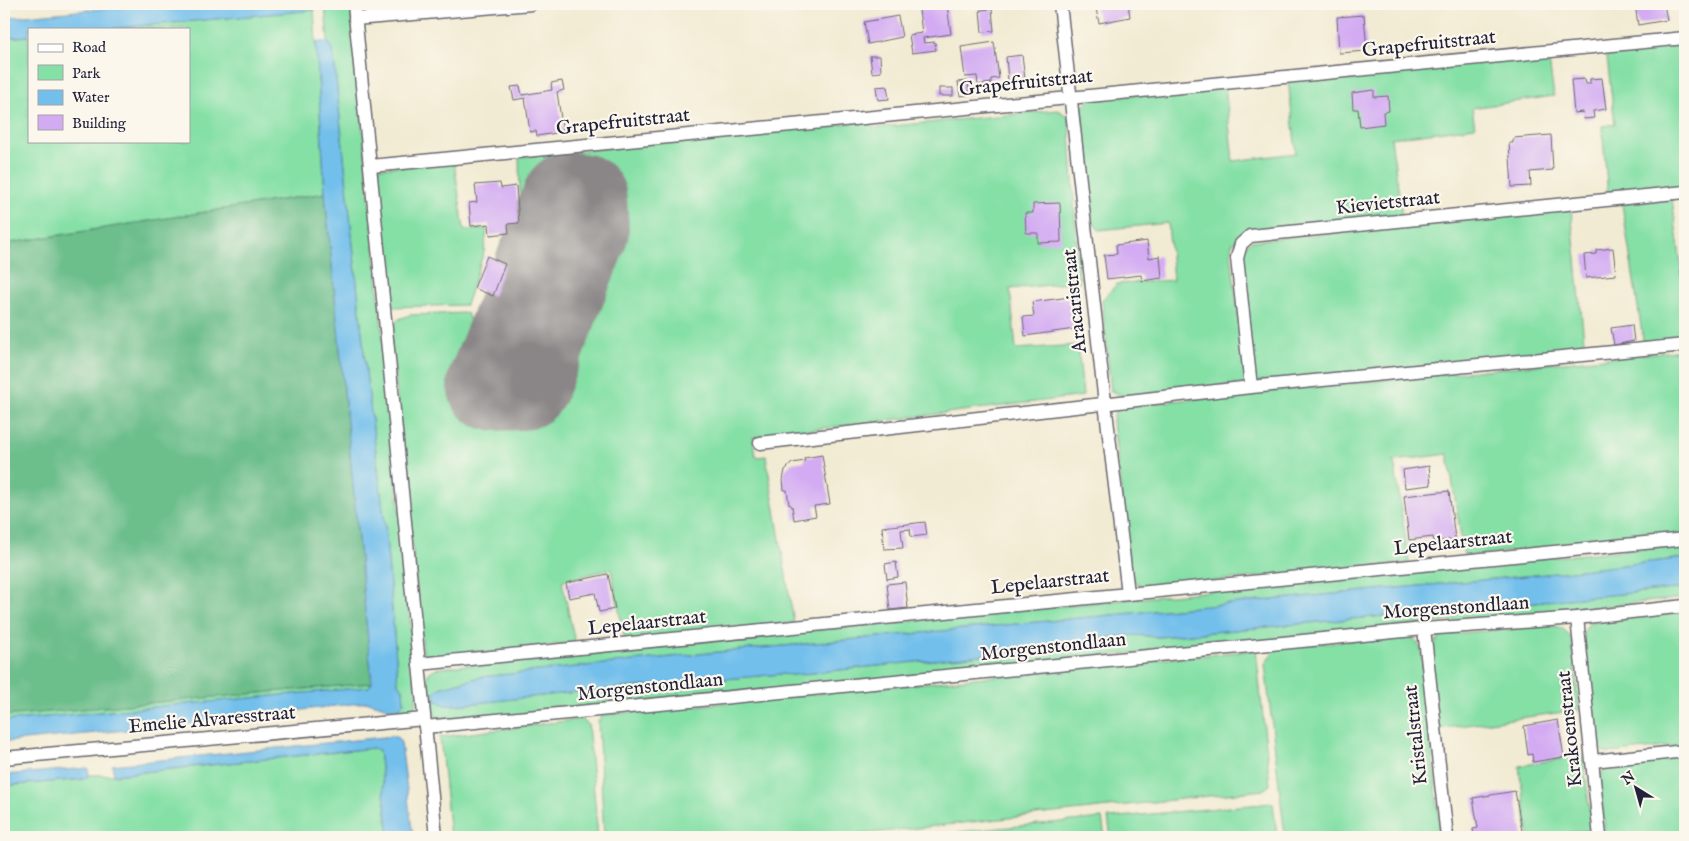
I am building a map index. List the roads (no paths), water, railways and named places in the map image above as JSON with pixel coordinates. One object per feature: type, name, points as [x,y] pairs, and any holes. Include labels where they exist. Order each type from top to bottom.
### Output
[{"type":"street","points":[[354,4],[436,837]]},
{"type":"street","points":[[355,18],[531,4]]},
{"type":"street","name":"Aracaristraat","points":[[1060,4],[1128,593]]},
{"type":"street","name":"Grapefruitstraat","points":[[371,166],[1685,38]]},
{"type":"street","name":"Kievietstraat","points":[[1251,387],[1237,258],[1241,244],[1250,236],[1685,192]]},
{"type":"street","points":[[760,444],[1251,387],[1685,345]]},
{"type":"street","name":"Lepelaarstraat","points":[[419,664],[1685,539]]},
{"type":"street","name":"Morgenstondlaan","points":[[424,723],[1424,628],[1577,618],[1685,606]]},
{"type":"street","name":"Krakoenstraat","points":[[1577,618],[1600,837]]},
{"type":"street","name":"Kristalstraat","points":[[1424,628],[1446,837]]},
{"type":"street","name":"Emelie Alvaresstraat","points":[[4,758],[424,723]]},
{"type":"street","points":[[1593,761],[1685,751]]},
{"type":"water","points":[[152,4],[327,4],[314,10],[117,28],[28,28],[28,36],[4,38],[4,18]]},
{"type":"water","points":[[328,42],[333,49],[366,372],[385,525],[398,683],[403,689],[404,702],[399,709],[386,708],[368,702],[178,725],[4,742],[4,721],[369,687],[372,683],[325,193],[316,43]]},
{"type":"water","points":[[1685,558],[1685,588],[1158,637],[1120,636],[1056,647],[793,675],[781,674],[568,693],[468,704],[445,705],[435,700],[435,692],[439,688],[481,677],[709,653],[1546,574]]},
{"type":"water","points":[[394,736],[401,743],[413,837],[389,837],[379,750],[373,748],[114,775],[112,765]]},
{"type":"water","points":[[88,768],[89,775],[84,779],[4,786],[4,775]]}]
